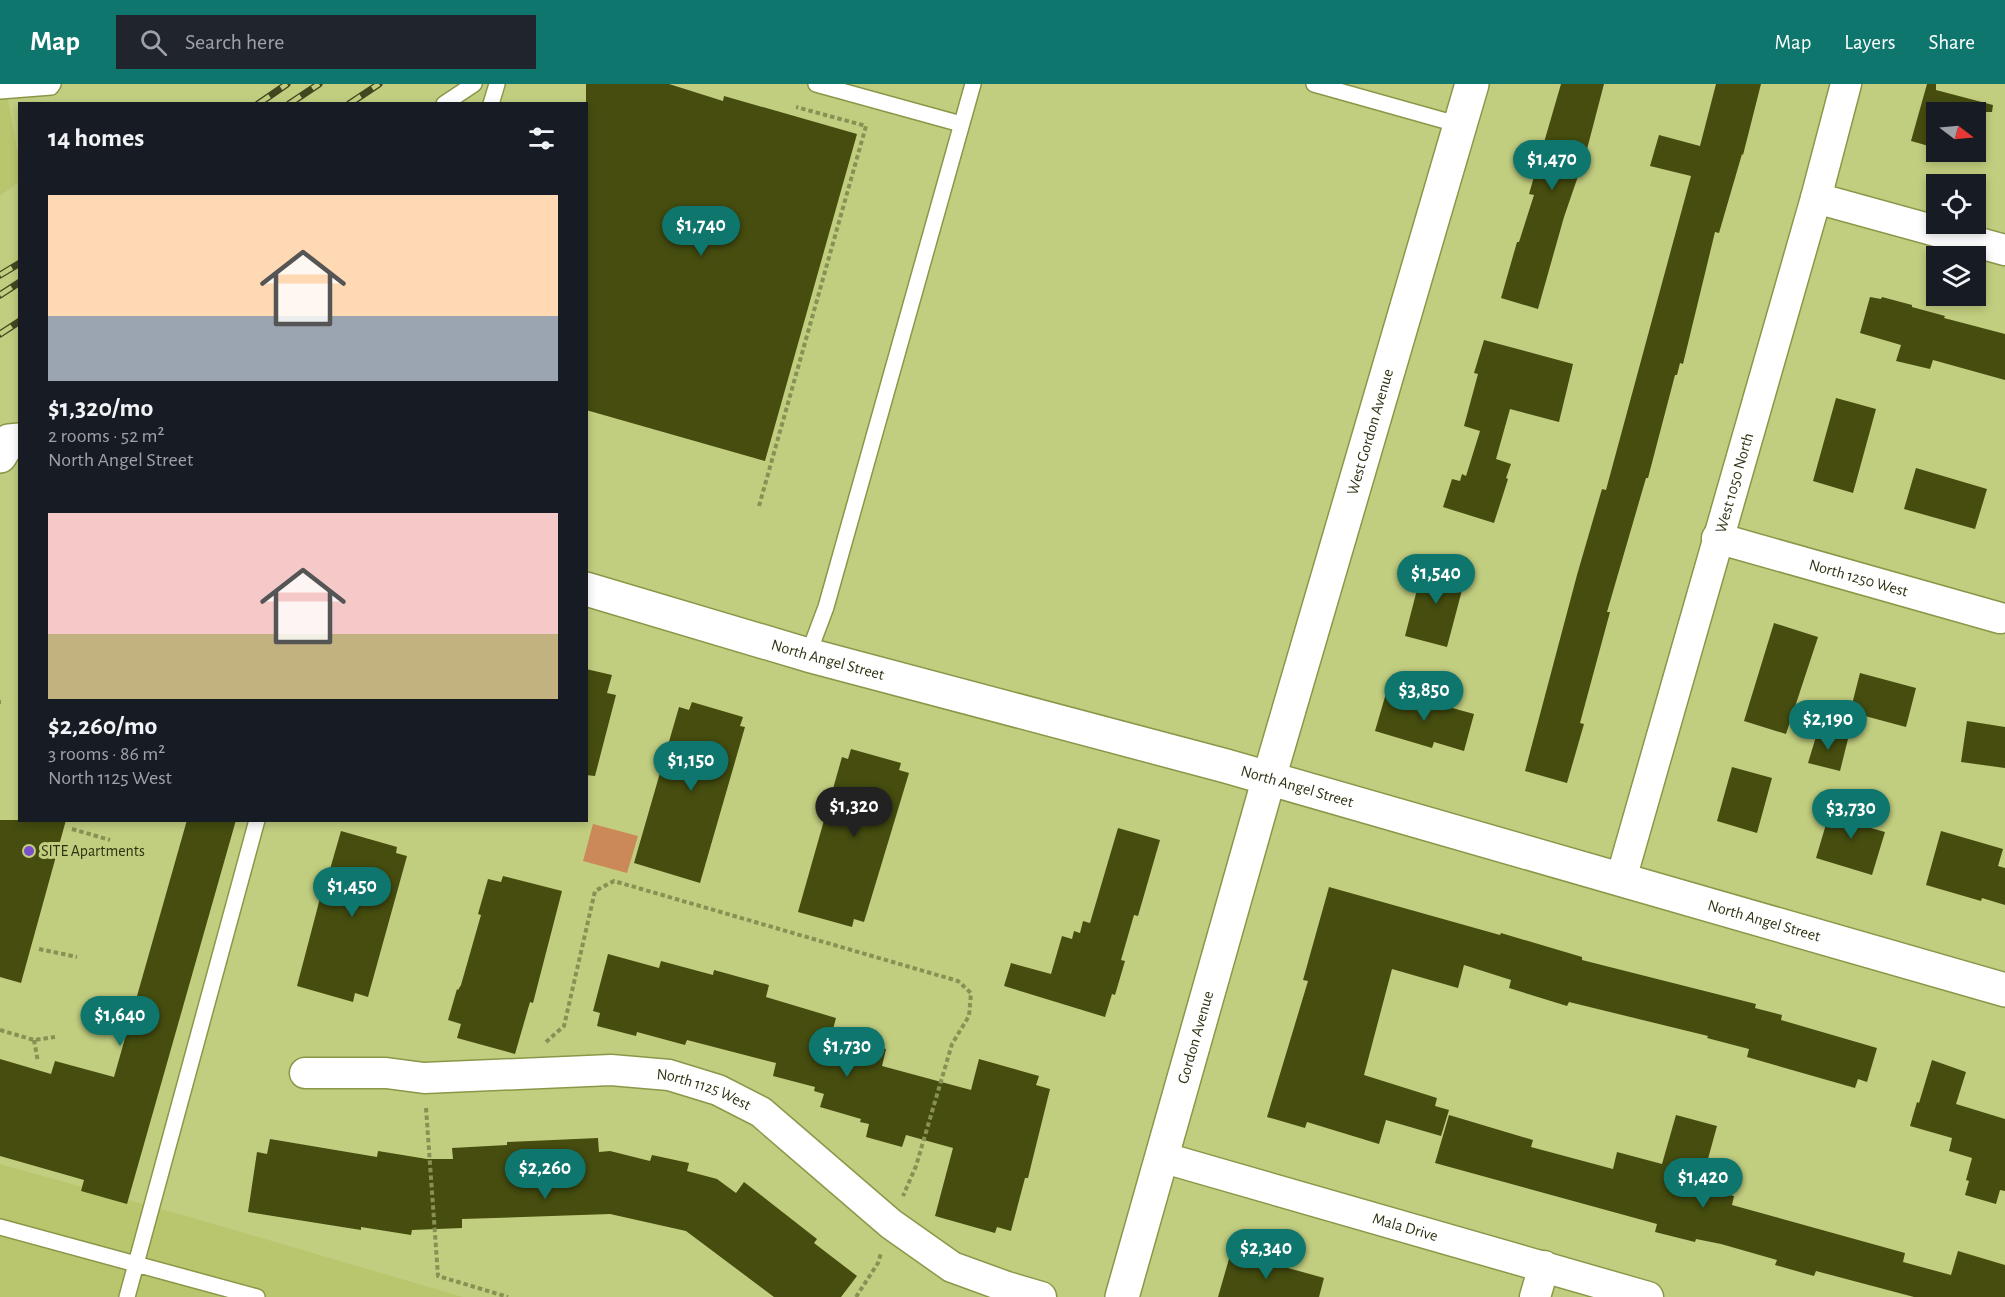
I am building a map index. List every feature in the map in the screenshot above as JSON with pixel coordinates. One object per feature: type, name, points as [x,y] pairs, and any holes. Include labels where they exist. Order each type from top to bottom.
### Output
[{"type":"street","name":"West Gordon Avenue","points":[[1269,778],[1472,84]]},
{"type":"street","name":"West 1050 North","points":[[1621,879],[1816,198],[1846,84]]},
{"type":"street","points":[[1816,198],[2005,250]]},
{"type":"street","name":"North 1250 West","points":[[1718,538],[2000,618]]},
{"type":"street","name":"North Angel Street","points":[[588,590],[808,655],[1269,778],[2005,990]]},
{"type":"street","name":"Gordon Avenue","points":[[1122,1297],[1269,778]]},
{"type":"street","name":"North 1125 West","points":[[305,1073],[386,1073],[424,1078],[622,1071],[669,1075],[718,1090],[761,1112],[891,1224],[952,1267],[1041,1297]]},
{"type":"street","name":"Mala Drive","points":[[1161,1157],[1648,1297]]},
{"type":"street","points":[[1534,1297],[1544,1266]]},
{"type":"lane","points":[[0,91],[51,87],[53,84]]},
{"type":"lane","points":[[447,102],[474,84]]},
{"type":"lane","points":[[492,102],[497,84]]},
{"type":"lane","points":[[816,84],[961,124]]},
{"type":"lane","points":[[808,655],[826,607],[973,84]]},
{"type":"lane","points":[[1314,84],[1460,125]]},
{"type":"lane","points":[[127,1297],[256,822]]},
{"type":"lane","points":[[0,1227],[257,1297]]},
{"type":"path","points":[[759,506],[866,126],[796,107]]},
{"type":"path","points":[[72,829],[110,840]]},
{"type":"path","points":[[512,1074],[564,1026],[595,891],[614,881],[958,981],[971,993],[969,1016],[952,1044],[916,1166],[891,1224],[878,1263],[856,1297]]},
{"type":"path","points":[[39,949],[77,957]]},
{"type":"path","points":[[0,1030],[34,1040],[55,1037]]},
{"type":"path","points":[[34,1040],[38,1062]]},
{"type":"path","points":[[424,1078],[438,1276],[508,1297]]},
{"type":"shaded area","points":[[0,84],[5,84],[18,155],[18,182],[0,196]]},
{"type":"shaded area","points":[[593,824],[638,836],[627,873],[583,861]]},
{"type":"shaded area","points":[[0,1164],[193,1218],[463,1297],[0,1297]]},
{"type":"building","points":[[586,84],[669,84],[723,101],[724,96],[857,134],[765,461],[588,411],[588,102],[586,102]]},
{"type":"building","points":[[1561,84],[1604,84],[1586,153],[1564,217],[1538,309],[1501,298],[1517,242],[1519,242],[1534,195],[1529,194]]},
{"type":"building","points":[[1716,84],[1761,84],[1743,155],[1719,233],[1715,232],[1683,364],[1680,363],[1677,375],[1675,375],[1648,478],[1646,478],[1607,612],[1610,612],[1580,723],[1584,724],[1567,783],[1525,771],[1577,575],[1602,489],[1606,490],[1691,176],[1650,166],[1659,135],[1700,146]]},
{"type":"building","points":[[1927,84],[1936,84],[1936,90],[1982,102],[1926,102],[1926,145],[1911,141]]},
{"type":"building","points":[[1986,103],[1993,105],[1992,112],[1986,112]]},
{"type":"building","points":[[1870,297],[1881,299],[1882,297],[1912,305],[1912,307],[1945,316],[1944,318],[2005,334],[2005,380],[1933,360],[1930,369],[1896,361],[1901,345],[1860,333]]},
{"type":"building","points":[[1484,340],[1573,364],[1559,422],[1510,409],[1496,459],[1511,464],[1494,523],[1443,507],[1452,479],[1460,481],[1462,474],[1466,476],[1480,431],[1464,426],[1478,374],[1474,373]]},
{"type":"building","points":[[1836,398],[1876,409],[1853,493],[1813,481]]},
{"type":"building","points":[[1916,468],[1987,489],[1975,529],[1904,509]]},
{"type":"building","points":[[1432,560],[1457,566],[1456,572],[1466,575],[1447,647],[1405,636],[1419,582],[1425,584]]},
{"type":"building","points":[[1774,623],[1818,637],[1786,734],[1744,721]]},
{"type":"building","points":[[588,669],[612,675],[607,693],[616,695],[595,776],[588,775]]},
{"type":"building","points":[[1860,673],[1916,688],[1906,727],[1850,712]]},
{"type":"building","points":[[1387,690],[1474,714],[1464,751],[1434,742],[1432,748],[1375,731]]},
{"type":"building","points":[[692,702],[743,717],[740,726],[745,727],[700,883],[634,863],[679,707],[689,710]]},
{"type":"building","points":[[1967,721],[2005,727],[2005,768],[1961,762]]},
{"type":"building","points":[[1818,730],[1848,739],[1840,771],[1808,763]]},
{"type":"building","points":[[851,749],[901,763],[899,770],[909,773],[864,922],[854,919],[852,927],[798,912],[842,757],[848,759]]},
{"type":"building","points":[[1732,767],[1772,778],[1757,833],[1717,821]]},
{"type":"building","points":[[1832,804],[1874,816],[1871,828],[1885,832],[1872,875],[1816,858]]},
{"type":"building","name":"SITE Apartments","points":[[0,820],[65,822],[21,983],[0,977]]},
{"type":"building","points":[[186,822],[235,822],[127,1204],[81,1191],[84,1180],[0,1156],[0,1059],[51,1074],[55,1061],[114,1077]]},
{"type":"building","points":[[1118,828],[1160,840],[1138,916],[1134,915],[1121,960],[1125,961],[1115,995],[1112,994],[1105,1017],[1004,986],[1011,963],[1051,974],[1062,936],[1072,939],[1074,931],[1080,933],[1083,921],[1090,923]]},
{"type":"building","points":[[341,831],[397,847],[396,853],[407,856],[368,997],[355,993],[353,1002],[297,986],[324,883],[326,883]]},
{"type":"building","points":[[1941,831],[2003,849],[1998,866],[2005,868],[2005,905],[1982,898],[1981,901],[1926,885]]},
{"type":"building","points":[[503,876],[562,891],[533,1003],[530,1002],[515,1054],[457,1038],[461,1024],[448,1020],[457,989],[461,985],[481,915],[478,914],[488,879],[501,882]]},
{"type":"building","points":[[1329,887],[1500,935],[1501,933],[1582,957],[1582,960],[1756,1004],[1755,1008],[1782,1015],[1781,1020],[1877,1048],[1867,1082],[1858,1079],[1855,1088],[1747,1057],[1749,1049],[1707,1038],[1708,1036],[1569,1002],[1567,1006],[1509,988],[1511,980],[1464,965],[1458,988],[1392,969],[1364,1075],[1437,1098],[1435,1106],[1449,1110],[1441,1136],[1386,1120],[1379,1144],[1307,1122],[1305,1128],[1267,1117],[1308,981],[1303,980]]},
{"type":"building","points":[[608,954],[659,968],[661,961],[713,975],[714,970],[769,985],[766,997],[836,1018],[832,1033],[886,1049],[882,1066],[971,1090],[979,1059],[1039,1076],[1036,1085],[1050,1089],[1028,1178],[1025,1178],[1011,1231],[997,1227],[995,1233],[935,1216],[953,1148],[906,1135],[902,1147],[866,1137],[869,1124],[860,1122],[861,1119],[820,1107],[824,1094],[814,1091],[815,1087],[773,1076],[776,1063],[687,1040],[685,1045],[637,1032],[636,1036],[597,1026],[600,1013],[593,1011]]},
{"type":"building","points":[[1932,1060],[1966,1072],[1956,1104],[2005,1119],[2005,1191],[2000,1190],[1996,1204],[1965,1195],[1969,1181],[1966,1180],[1972,1158],[1949,1151],[1952,1138],[1910,1126]]},
{"type":"building","points":[[1449,1115],[1533,1140],[1531,1147],[1613,1169],[1617,1152],[1662,1164],[1676,1115],[1717,1126],[1700,1188],[1734,1196],[1732,1205],[1905,1253],[1903,1262],[1951,1275],[1958,1251],[2005,1265],[2005,1297],[1914,1297],[1816,1271],[1814,1276],[1775,1265],[1777,1260],[1721,1244],[1696,1239],[1695,1242],[1655,1232],[1657,1224],[1435,1163]]},
{"type":"building","points":[[598,1138],[599,1152],[610,1151],[650,1161],[652,1155],[689,1163],[687,1171],[717,1179],[736,1193],[744,1182],[817,1239],[814,1243],[857,1276],[841,1297],[774,1297],[686,1231],[610,1214],[462,1219],[462,1228],[412,1230],[411,1235],[361,1227],[361,1230],[248,1212],[257,1152],[267,1154],[270,1139],[377,1157],[378,1151],[427,1159],[453,1159],[452,1148],[507,1145],[507,1142]]},
{"type":"building","points":[[1231,1252],[1324,1278],[1319,1297],[1218,1297]]},
{"type":"railway","points":[[261,102],[287,84]]},
{"type":"railway","points":[[292,102],[319,84]]},
{"type":"railway","points":[[352,102],[379,84]]},
{"type":"railway","points":[[0,275],[18,264]]},
{"type":"railway","points":[[0,295],[18,283]]},
{"type":"railway","points":[[0,334],[18,322]]},
{"type":"place","name":"SITE Apartments","points":[[29,851]]}]
